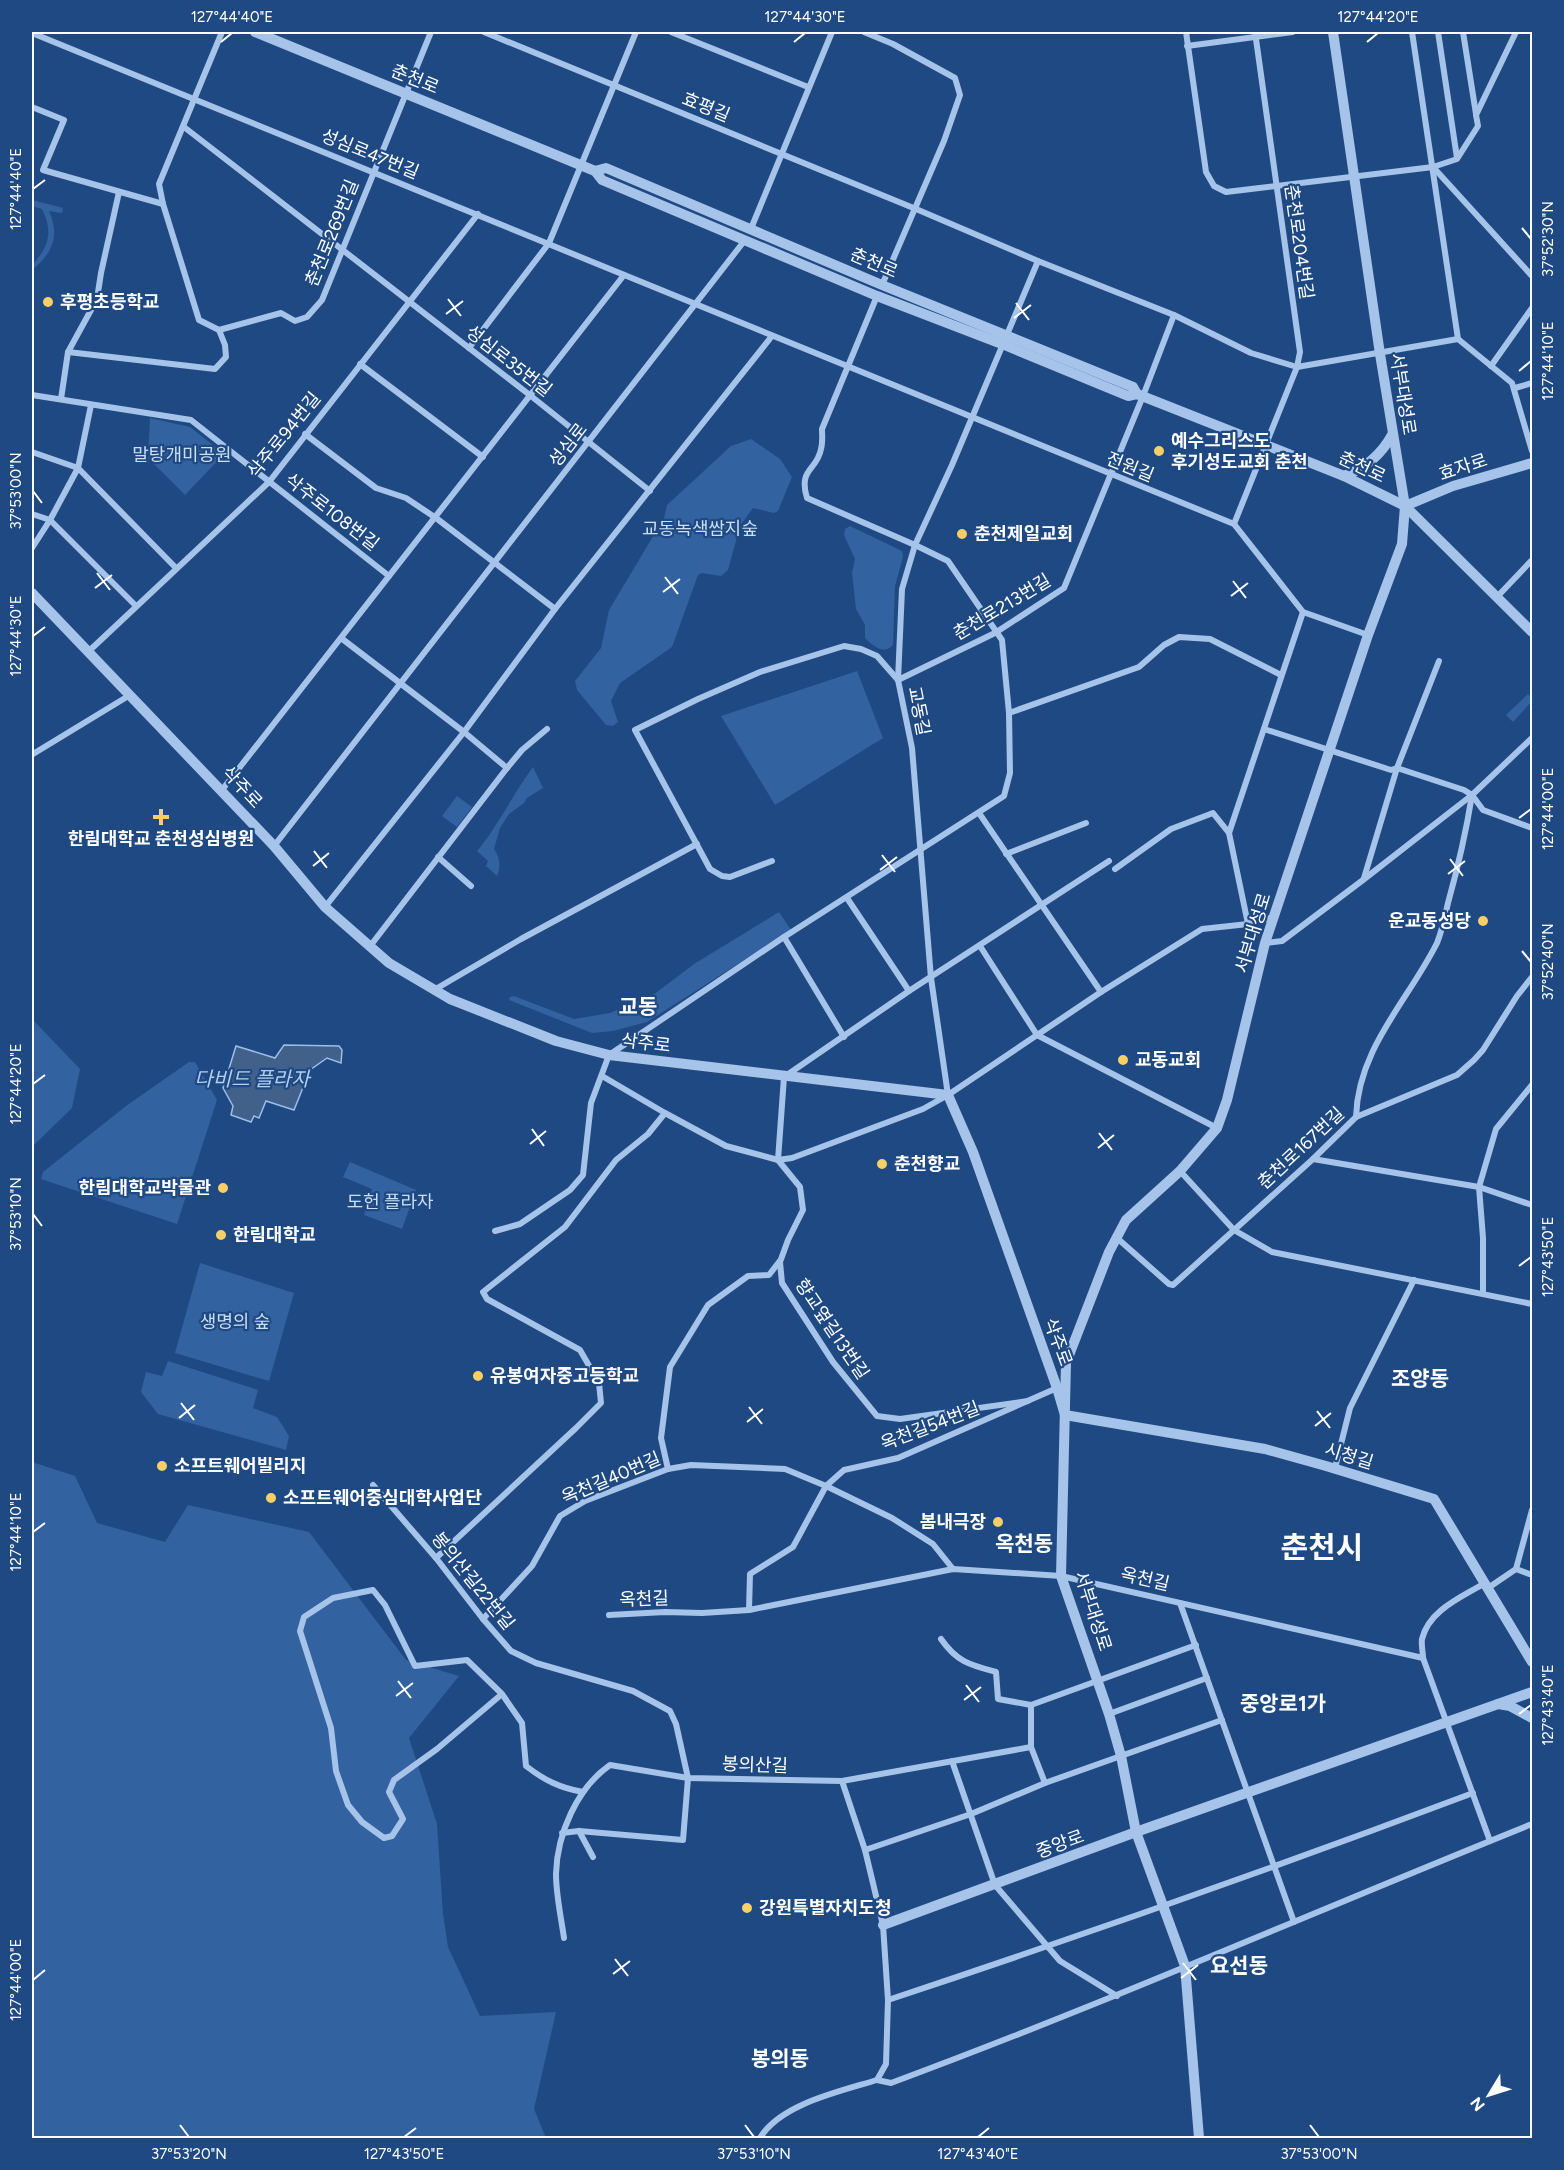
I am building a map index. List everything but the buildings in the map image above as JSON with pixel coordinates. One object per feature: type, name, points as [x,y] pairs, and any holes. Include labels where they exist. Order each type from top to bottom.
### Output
[{"type":"street","points":[[68,352],[215,369],[226,357],[225,345],[219,330],[199,320],[163,204],[159,184],[222,32]]},
{"type":"street","name":"춘천로","points":[[255,32],[595,171],[602,180],[877,296],[1004,339]]},
{"type":"street","name":"춘천로269번길","points":[[219,330],[281,313],[295,321],[307,317],[322,300],[431,32]]},
{"type":"street","name":"효평길","points":[[484,32],[1174,315],[1251,353],[1297,367],[1458,339]]},
{"type":"street","points":[[469,348],[549,243],[636,32]]},
{"type":"street","points":[[671,32],[808,87]]},
{"type":"street","name":"성심로","points":[[274,846],[745,240],[752,228],[832,32]]},
{"type":"street","points":[[864,32],[893,44],[955,78],[960,95],[944,141],[882,285]]},
{"type":"street","points":[[1186,32],[1206,172],[1214,186],[1226,192],[1433,167],[1457,159],[1478,126],[1463,32]]},
{"type":"street","points":[[1187,46],[1255,34],[1293,32]]},
{"type":"street","name":"서부대성로","points":[[1199,2139],[1185,1966],[1136,1832],[1121,1756],[1109,1714],[1061,1576],[1066,1363],[1109,1252],[1126,1220],[1180,1171],[1217,1128],[1227,1100],[1264,943],[1368,635],[1402,544],[1405,506],[1392,435],[1333,32]]},
{"type":"street","points":[[1412,32],[1458,339],[1512,383],[1533,451]]},
{"type":"street","points":[[1438,32],[1457,159]]},
{"type":"street","points":[[1476,115],[1516,32]]},
{"type":"street","name":"성심로47번길","points":[[32,33],[696,305]]},
{"type":"street","name":"춘천로204번길","points":[[1234,524],[1297,367],[1300,352],[1255,34]]},
{"type":"street","points":[[32,107],[64,120],[43,170],[163,204]]},
{"type":"street","name":"성심로35번길","points":[[184,127],[650,491]]},
{"type":"street","points":[[1433,167],[1533,276]]},
{"type":"street","name":"춘천로","points":[[595,171],[606,168],[752,228],[1128,396],[1140,395],[1344,476],[1405,506],[1533,632]]},
{"type":"street","points":[[61,399],[68,352],[97,299],[119,192]]},
{"type":"street","name":"삭주로94번길","points":[[88,652],[269,482],[478,214]]},
{"type":"street","points":[[898,680],[902,589],[915,545],[972,418],[1038,261]]},
{"type":"street","points":[[222,790],[624,275]]},
{"type":"street","points":[[495,1231],[520,1224],[570,1190],[583,1174],[591,1103],[609,1055],[784,937],[1004,796],[1010,773],[1009,713],[1002,640],[995,633],[948,561],[807,498],[804,477],[821,450],[822,429],[877,296]]},
{"type":"street","name":"전원길","points":[[696,305],[1111,476],[1234,524]]},
{"type":"street","points":[[1491,366],[1533,308]]},
{"type":"street","points":[[1140,395],[1174,315]]},
{"type":"street","points":[[325,907],[464,732],[555,609],[772,336]]},
{"type":"street","points":[[360,364],[483,457]]},
{"type":"street","points":[[1515,388],[1533,383]]},
{"type":"street","name":"삭주로108번길","points":[[32,395],[191,420],[389,576]]},
{"type":"street","name":"춘천로213번길","points":[[898,680],[995,633],[1064,588],[1111,476],[1140,395]]},
{"type":"street","points":[[32,548],[78,468],[91,405]]},
{"type":"street","points":[[305,434],[376,488],[406,498],[436,518],[555,609]]},
{"type":"street","points":[[1344,476],[1359,470],[1373,460],[1392,435]]},
{"type":"street","points":[[32,452],[78,468],[176,568]]},
{"type":"street","name":"효자로","points":[[1405,506],[1453,486],[1533,464]]},
{"type":"street","points":[[32,514],[50,520],[136,606]]},
{"type":"street","points":[[1234,524],[1303,612],[1368,635]]},
{"type":"street","points":[[1497,597],[1533,560]]},
{"type":"street","name":"삭주로","points":[[32,593],[222,790],[274,846],[325,907],[389,963],[433,991],[556,1041],[609,1055],[948,1095],[973,1152],[1065,1415]]},
{"type":"street","points":[[1229,833],[1303,612]]},
{"type":"street","points":[[1009,713],[1139,667],[1164,645],[1179,637],[1210,639],[1281,675]]},
{"type":"street","points":[[341,638],[464,732],[507,768]]},
{"type":"street","name":"교동길","points":[[772,861],[729,877],[710,869],[635,730],[760,672],[844,646],[861,649],[877,656],[898,680],[912,748],[931,978],[948,1095]]},
{"type":"street","points":[[1363,880],[1397,768],[1439,661]]},
{"type":"street","points":[[33,754],[130,696]]},
{"type":"street","points":[[371,945],[507,768],[522,750],[547,729]]},
{"type":"street","points":[[1264,729],[1391,770],[1397,768],[1464,790],[1472,795],[1483,810],[1533,828]]},
{"type":"street","points":[[1264,943],[1282,941],[1363,880],[1472,795],[1533,738]]},
{"type":"street","points":[[1356,1117],[1356,1104],[1365,1068],[1381,1032],[1437,942],[1464,846],[1472,795]]},
{"type":"street","points":[[979,813],[1101,992]]},
{"type":"street","points":[[1115,869],[1171,829],[1213,813],[1229,833],[1248,924]]},
{"type":"street","points":[[1006,854],[1086,823]]},
{"type":"street","points":[[433,991],[521,939],[697,844]]},
{"type":"street","points":[[438,856],[471,886]]},
{"type":"street","points":[[778,1160],[784,1077],[909,991],[1109,861]]},
{"type":"street","points":[[847,898],[909,991]]},
{"type":"street","points":[[602,1076],[726,1146],[778,1160],[792,1158],[923,1109],[948,1095],[1101,992],[1202,929],[1248,924],[1274,917]]},
{"type":"street","points":[[784,937],[844,1037]]},
{"type":"street","points":[[980,946],[1037,1035],[1217,1128]]},
{"type":"street","name":"춘천로167번길","points":[[1117,1238],[1169,1284],[1173,1285],[1313,1159],[1356,1117],[1457,1075],[1483,1050],[1517,996],[1533,976]]},
{"type":"street","points":[[1483,1293],[1483,1238],[1479,1187],[1496,1130],[1533,1085]]},
{"type":"street","points":[[436,1558],[601,1403],[599,1383],[580,1350],[486,1299],[483,1292],[565,1227],[616,1160],[648,1134],[664,1113]]},
{"type":"street","points":[[1313,1159],[1479,1187],[1533,1205]]},
{"type":"street","name":"향교옆길13번길","points":[[778,1160],[800,1188],[803,1210],[780,1262],[782,1283],[833,1362],[877,1416],[900,1419],[1028,1401]]},
{"type":"street","points":[[1180,1171],[1234,1230],[1272,1251],[1533,1304]]},
{"type":"street","points":[[668,1469],[661,1438],[670,1366],[708,1305],[748,1276],[769,1275],[780,1262]]},
{"type":"street","points":[[1335,1468],[1350,1408],[1414,1280]]},
{"type":"street","name":"옥천길54번길","points":[[749,1610],[750,1574],[793,1547],[826,1486],[844,1470],[898,1458],[1057,1388]]},
{"type":"street","name":"시청길","points":[[1065,1415],[1265,1449],[1434,1499],[1533,1662]]},
{"type":"street","name":"옥천길40번길","points":[[483,1619],[532,1566],[560,1516],[585,1501],[668,1469],[691,1465],[785,1469],[892,1518],[933,1544],[953,1569]]},
{"type":"street","name":"봉의산길22번길","points":[[373,1485],[511,1651],[536,1663],[633,1691],[670,1711],[676,1724],[688,1778],[683,1840],[579,1831]]},
{"type":"street","points":[[1490,1841],[1448,1721],[1423,1658],[1422,1640],[1428,1623],[1439,1611],[1516,1569],[1533,1510]]},
{"type":"street","name":"옥천길","points":[[609,1615],[749,1610],[953,1569],[1061,1576],[1423,1658]]},
{"type":"street","points":[[1516,1569],[1533,1575]]},
{"type":"street","points":[[502,1694],[437,1749],[394,1780],[388,1792],[403,1819],[392,1836],[384,1838],[362,1822],[348,1805],[336,1771],[332,1728],[300,1631],[304,1617],[333,1598],[374,1590],[385,1605],[415,1666],[466,1660],[502,1694],[522,1723],[526,1766],[544,1780],[567,1790],[583,1792]]},
{"type":"street","points":[[1180,1603],[1294,1922]]},
{"type":"street","points":[[941,1639],[949,1650],[965,1664],[996,1672],[998,1700],[1031,1705],[1196,1646]]},
{"type":"street","points":[[1109,1714],[1207,1678]]},
{"type":"street","name":"중앙로","points":[[883,1925],[1136,1832],[1533,1692]]},
{"type":"street","points":[[1497,1704],[1510,1706],[1533,1718]]},
{"type":"street","points":[[1031,1705],[1031,1747],[1045,1783]]},
{"type":"street","points":[[866,1850],[971,1814],[1045,1783],[1222,1720]]},
{"type":"street","name":"봉의산길","points":[[564,1938],[556,1874],[562,1833],[583,1792],[600,1772],[610,1765],[688,1778],[842,1781],[1031,1747]]},
{"type":"street","points":[[952,1761],[995,1885],[1060,1961],[1118,1996]]},
{"type":"street","points":[[842,1781],[866,1850],[883,1925],[888,2000],[886,2064],[877,2080]]},
{"type":"street","points":[[888,2000],[1163,1906],[1473,1793]]},
{"type":"street","points":[[760,2139],[764,2131],[784,2115],[818,2099],[877,2080],[891,2083],[1118,1996],[1185,1966],[1533,1824]]},
{"type":"street","points":[[562,1833],[579,1831],[593,1857]]},
{"type":"green space","points":[[32,200],[63,208],[62,213],[49,211],[54,228],[50,250],[32,270],[32,265],[45,246],[48,228],[42,209],[32,206]]},
{"type":"green space","name":"말탕개미공원","points":[[150,418],[190,427],[224,454],[185,495],[148,458]]},
{"type":"green space","name":"교동녹색쌈지숲","points":[[751,439],[780,459],[792,477],[778,511],[774,513],[753,508],[740,526],[728,570],[721,576],[702,573],[698,575],[672,647],[620,683],[611,701],[618,722],[613,726],[606,725],[577,690],[575,681],[601,648],[609,610],[664,518],[667,505],[731,446]]},
{"type":"green space","points":[[850,526],[902,551],[903,557],[895,586],[893,645],[890,648],[882,649],[865,638],[865,625],[856,609],[852,573],[855,559],[844,535],[845,529]]},
{"type":"green space","points":[[857,671],[883,738],[775,805],[721,716]]},
{"type":"green space","points":[[1528,694],[1532,701],[1513,722],[1506,715]]},
{"type":"green space","points":[[533,767],[543,788],[509,814],[500,828],[494,849],[499,862],[497,876],[486,866],[488,861],[477,851]]},
{"type":"green space","points":[[457,796],[472,807],[457,827],[442,816]]},
{"type":"green space","points":[[779,912],[791,930],[647,1022],[613,1031],[592,1033],[509,1000],[514,996],[574,1019],[610,1013],[653,995],[694,964]]},
{"type":"green space","points":[[32,1019],[80,1069],[72,1108],[32,1147]]},
{"type":"green space","points":[[189,1062],[195,1062],[217,1100],[177,1224],[41,1179],[43,1172],[126,1106]]},
{"type":"green space","name":"도헌 플라자","points":[[350,1162],[416,1190],[402,1229],[364,1215],[372,1189],[343,1177]]},
{"type":"green space","name":"생명의 숲","points":[[200,1263],[294,1293],[269,1381],[175,1353]]},
{"type":"green space","points":[[168,1361],[258,1390],[253,1408],[277,1417],[289,1436],[286,1450],[158,1414],[141,1392],[146,1372],[162,1376]]},
{"type":"green space","points":[[32,1462],[75,1476],[97,1523],[165,1542],[188,1505],[309,1532],[406,1660],[459,1676],[409,1738],[437,1824],[443,1914],[448,1947],[480,2016],[556,2012],[534,2109],[546,2138],[32,2138]]},
{"type":"water","name":"다비드 플라자","points":[[284,1045],[339,1046],[342,1050],[341,1063],[327,1058],[310,1070],[294,1110],[266,1101],[259,1118],[254,1116],[251,1122],[231,1115],[233,1106],[223,1088],[236,1046],[275,1058]]},
{"type":"place","name":"후평초등학교","points":[[48,302]]},
{"type":"place","name":"예수그리스도 후기성도교회 춘천","points":[[1159,451]]},
{"type":"place","name":"춘천제일교회","points":[[962,534]]},
{"type":"place","name":"한림대학교 춘천성심병원","points":[[161,817]]},
{"type":"place","name":"운교동성당","points":[[1483,921]]},
{"type":"place","name":"교동교회","points":[[1123,1060]]},
{"type":"place","name":"춘천향교","points":[[882,1164]]},
{"type":"place","name":"한림대학교박물관","points":[[223,1188]]},
{"type":"place","name":"한림대학교","points":[[221,1235]]},
{"type":"place","name":"유봉여자중고등학교","points":[[478,1376]]},
{"type":"place","name":"소프트웨어빌리지","points":[[162,1466]]},
{"type":"place","name":"소프트웨어중심대학사업단","points":[[271,1498]]},
{"type":"place","name":"봄내극장","points":[[998,1522]]},
{"type":"place","name":"강원특별자치도청","points":[[747,1908]]},
{"type":"district","name":"교동","points":[[638,1007]]},
{"type":"district","name":"조양동","points":[[1420,1379]]},
{"type":"district","name":"옥천동","points":[[1024,1544]]},
{"type":"district","name":"춘천시","points":[[1322,1548]]},
{"type":"district","name":"중앙로1가","points":[[1283,1704]]},
{"type":"district","name":"요선동","points":[[1239,1966]]},
{"type":"district","name":"봉의동","points":[[780,2059]]}]
